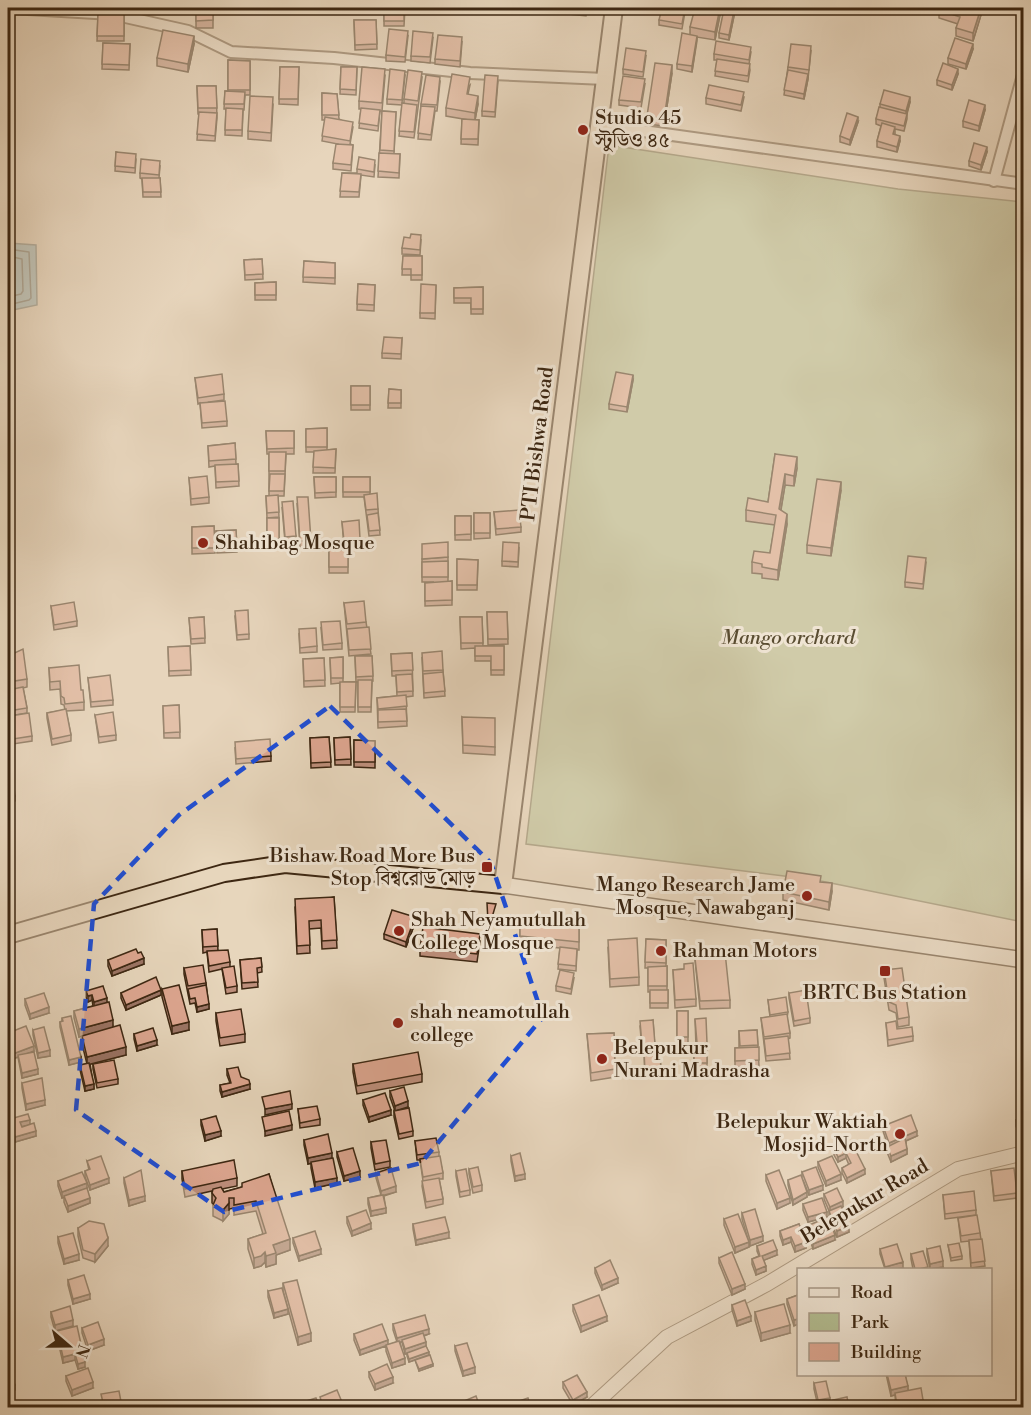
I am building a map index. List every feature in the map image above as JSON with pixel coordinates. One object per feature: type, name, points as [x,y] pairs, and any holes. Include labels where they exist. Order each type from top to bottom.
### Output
[{"type":"highway","name":"PTI Bishwa Road","points":[[504,885],[614,8]]},
{"type":"highway","points":[[8,935],[224,873],[285,864],[504,885]]},
{"type":"main road","points":[[504,885],[1023,960]]},
{"type":"street","points":[[11,8],[112,14],[188,31],[231,52],[334,58],[470,73],[605,79]]},
{"type":"street","points":[[994,181],[1023,71]]},
{"type":"street","points":[[600,125],[1023,184]]},
{"type":"street","name":"Belepukur Road","points":[[590,1407],[667,1337],[767,1284],[958,1169],[1023,1153]]},
{"type":"highlighted area","points":[[330,706],[491,863],[543,1017],[421,1163],[224,1212],[76,1110],[94,904],[179,815]]},
{"type":"green space","name":"Mango orchard","points":[[609,145],[898,189],[1023,202],[1023,922],[816,880],[526,844]]},
{"type":"water","points":[[8,243],[36,245],[37,305],[8,311]]},
{"type":"building","points":[[196,8],[213,8],[213,20],[196,21]]},
{"type":"building","points":[[384,8],[404,8],[404,21],[384,21]]},
{"type":"building","points":[[560,8],[586,8],[586,10]]},
{"type":"building","points":[[662,8],[685,8],[682,24],[659,20]]},
{"type":"building","points":[[695,8],[720,8],[715,32],[690,27]]},
{"type":"building","points":[[939,8],[981,8],[973,33],[956,28],[960,17],[939,10]]},
{"type":"building","points":[[724,9],[734,11],[729,35],[719,33]]},
{"type":"building","points":[[98,14],[124,14],[124,36],[97,36]]},
{"type":"building","points":[[354,20],[376,20],[377,44],[355,45]]},
{"type":"building","points":[[389,29],[408,31],[405,57],[386,55]]},
{"type":"building","points":[[163,30],[194,36],[188,64],[157,58]]},
{"type":"building","points":[[413,31],[433,33],[430,57],[411,56]]},
{"type":"building","points":[[682,33],[697,36],[692,66],[677,64]]},
{"type":"building","points":[[438,35],[462,37],[460,61],[435,59]]},
{"type":"building","points":[[955,38],[973,44],[966,64],[948,58]]},
{"type":"building","points":[[716,41],[751,47],[749,60],[714,54]]},
{"type":"building","points":[[103,43],[130,44],[129,65],[102,64]]},
{"type":"building","points":[[791,44],[811,46],[809,70],[788,67]]},
{"type":"building","points":[[626,48],[646,51],[643,72],[623,69]]},
{"type":"building","points":[[717,59],[750,64],[748,76],[715,71]]},
{"type":"building","points":[[228,60],[250,61],[250,90],[228,90]]},
{"type":"building","points":[[655,63],[672,65],[664,119],[647,116]]},
{"type":"building","points":[[943,63],[958,69],[952,85],[937,80]]},
{"type":"building","points":[[280,67],[299,67],[298,99],[279,99]]},
{"type":"building","points":[[341,67],[357,67],[356,90],[340,89]]},
{"type":"building","points":[[362,67],[385,69],[382,103],[359,101]]},
{"type":"building","points":[[390,69],[405,71],[402,100],[387,99]]},
{"type":"building","points":[[408,70],[422,72],[418,101],[404,99]]},
{"type":"building","points":[[788,70],[808,74],[804,94],[784,90]]},
{"type":"building","points":[[452,74],[470,77],[467,94],[478,96],[475,113],[446,108]]},
{"type":"building","points":[[426,75],[440,77],[437,105],[421,104]]},
{"type":"building","points":[[485,75],[498,76],[495,112],[482,111]]},
{"type":"building","points":[[623,76],[645,79],[641,102],[619,100]]},
{"type":"building","points":[[709,85],[744,92],[741,105],[706,98]]},
{"type":"building","points":[[197,86],[216,86],[217,108],[198,108]]},
{"type":"building","points":[[884,90],[910,97],[906,111],[880,104]]},
{"type":"building","points":[[225,91],[245,92],[244,104],[224,104]]},
{"type":"building","points":[[322,93],[337,94],[339,115],[322,115]]},
{"type":"building","points":[[250,96],[273,97],[271,133],[248,131]]},
{"type":"building","points":[[969,100],[985,105],[979,126],[963,121]]},
{"type":"building","points":[[402,103],[417,105],[414,132],[399,131]]},
{"type":"building","points":[[421,106],[435,107],[431,135],[418,133]]},
{"type":"building","points":[[879,107],[907,114],[904,126],[876,119]]},
{"type":"building","points":[[226,108],[243,109],[242,130],[225,130]]},
{"type":"building","points":[[361,108],[380,110],[378,126],[359,123]]},
{"type":"building","points":[[382,111],[396,112],[394,151],[380,150]]},
{"type":"building","points":[[199,112],[217,113],[215,136],[197,134]]},
{"type":"building","points":[[847,113],[858,117],[850,140],[840,136]]},
{"type":"building","points":[[325,117],[353,122],[350,141],[322,136]]},
{"type":"building","points":[[462,119],[479,120],[478,139],[461,139]]},
{"type":"building","points":[[882,123],[895,127],[893,134],[900,136],[897,147],[877,141]]},
{"type":"building","points":[[974,143],[987,147],[981,165],[969,161]]},
{"type":"building","points":[[336,144],[353,145],[351,165],[333,163]]},
{"type":"building","points":[[116,152],[136,154],[135,168],[115,166]]},
{"type":"building","points":[[379,153],[400,154],[399,173],[378,171]]},
{"type":"building","points":[[359,157],[375,160],[374,172],[357,169]]},
{"type":"building","points":[[141,159],[160,161],[159,175],[140,173]]},
{"type":"building","points":[[342,173],[361,174],[359,192],[340,191]]},
{"type":"building","points":[[142,178],[160,178],[161,192],[143,192]]},
{"type":"building","points":[[411,234],[421,235],[420,250],[402,248],[404,237],[410,238]]},
{"type":"building","points":[[403,256],[422,256],[422,275],[411,275],[411,269],[402,269]]},
{"type":"building","points":[[262,259],[263,274],[245,275],[244,260]]},
{"type":"building","points":[[304,261],[335,263],[335,278],[303,277]]},
{"type":"building","points":[[276,282],[276,295],[255,295],[255,283]]},
{"type":"building","points":[[358,284],[375,285],[374,305],[357,304]]},
{"type":"building","points":[[421,284],[436,285],[435,313],[420,313]]},
{"type":"building","points":[[483,287],[483,309],[471,309],[471,298],[454,298],[454,288]]},
{"type":"building","points":[[384,337],[402,338],[401,354],[382,353]]},
{"type":"building","points":[[616,372],[633,375],[627,407],[609,404]]},
{"type":"building","points":[[222,374],[224,394],[198,398],[195,378]]},
{"type":"building","points":[[351,386],[370,386],[370,405],[351,405]]},
{"type":"building","points":[[389,389],[401,390],[401,403],[388,403]]},
{"type":"building","points":[[225,401],[227,421],[202,423],[200,403]]},
{"type":"building","points":[[327,428],[327,447],[306,447],[306,429]]},
{"type":"building","points":[[266,431],[294,431],[294,448],[267,449]]},
{"type":"building","points":[[235,443],[236,459],[209,461],[208,446]]},
{"type":"building","points":[[336,449],[335,468],[313,467],[314,451]]},
{"type":"building","points":[[269,452],[286,452],[285,471],[269,471]]},
{"type":"building","points":[[775,454],[797,457],[794,476],[785,474],[779,509],[787,514],[778,570],[762,567],[762,564],[752,562],[754,551],[770,553],[776,515],[746,510],[748,498],[768,502]]},
{"type":"building","points":[[238,464],[239,481],[216,482],[215,465]]},
{"type":"building","points":[[270,474],[285,474],[284,491],[269,491]]},
{"type":"building","points":[[207,476],[209,497],[191,499],[189,478]]},
{"type":"building","points":[[314,477],[336,477],[336,492],[315,493]]},
{"type":"building","points":[[343,477],[370,477],[370,492],[343,492]]},
{"type":"building","points":[[817,479],[841,482],[831,548],[807,545]]},
{"type":"building","points":[[377,493],[378,509],[366,510],[364,495]]},
{"type":"building","points":[[278,495],[279,512],[267,513],[266,496]]},
{"type":"building","points":[[297,497],[308,497],[311,541],[300,541]]},
{"type":"building","points":[[293,501],[296,536],[285,537],[282,502]]},
{"type":"building","points":[[519,510],[521,527],[496,529],[494,512]]},
{"type":"building","points":[[378,513],[380,530],[369,531],[367,515]]},
{"type":"building","points":[[474,513],[490,513],[490,533],[474,533]]},
{"type":"building","points":[[455,516],[471,516],[471,534],[455,535]]},
{"type":"building","points":[[267,518],[279,518],[279,539],[267,539]]},
{"type":"building","points":[[359,520],[360,539],[344,541],[342,522]]},
{"type":"building","name":"Shahibag Mosque","points":[[214,526],[215,548],[192,548],[192,527]]},
{"type":"building","points":[[236,530],[237,546],[217,547],[216,531]]},
{"type":"building","points":[[448,542],[448,557],[422,559],[422,544]]},
{"type":"building","points":[[503,542],[519,543],[518,562],[502,561]]},
{"type":"building","points":[[329,550],[348,550],[348,567],[329,567]]},
{"type":"building","points":[[908,556],[926,558],[923,584],[905,582]]},
{"type":"building","points":[[457,559],[478,560],[477,585],[457,585]]},
{"type":"building","points":[[448,561],[448,577],[422,577],[422,562]]},
{"type":"building","points":[[452,581],[452,600],[425,601],[425,583]]},
{"type":"building","points":[[364,601],[366,622],[347,624],[344,603]]},
{"type":"building","points":[[74,602],[77,621],[54,625],[51,606]]},
{"type":"building","points":[[248,610],[249,634],[237,635],[235,611]]},
{"type":"building","points":[[487,612],[507,612],[508,639],[488,639]]},
{"type":"building","points":[[204,617],[205,638],[191,639],[189,618]]},
{"type":"building","points":[[460,617],[482,617],[483,643],[461,643]]},
{"type":"building","points":[[340,621],[342,643],[323,645],[321,622]]},
{"type":"building","points":[[369,627],[371,649],[349,650],[347,629]]},
{"type":"building","points":[[316,628],[317,646],[300,648],[299,629]]},
{"type":"building","points":[[190,646],[191,670],[169,671],[168,647]]},
{"type":"building","points":[[475,646],[504,646],[504,670],[491,670],[491,656],[475,656]]},
{"type":"building","points":[[23,649],[27,679],[8,682],[8,656]]},
{"type":"building","points":[[442,651],[443,670],[423,671],[422,653]]},
{"type":"building","points":[[412,653],[413,670],[392,671],[391,654]]},
{"type":"building","points":[[355,656],[372,656],[373,676],[356,677]]},
{"type":"building","points":[[343,657],[343,678],[331,678],[330,658]]},
{"type":"building","points":[[324,658],[325,680],[304,681],[303,659]]},
{"type":"building","points":[[79,665],[84,702],[65,704],[61,696],[60,681],[50,682],[49,668]]},
{"type":"building","points":[[443,672],[445,691],[424,693],[423,674]]},
{"type":"building","points":[[412,674],[413,691],[397,692],[396,675]]},
{"type":"building","points":[[110,675],[113,700],[91,702],[88,678]]},
{"type":"building","points":[[358,680],[372,680],[371,707],[358,707]]},
{"type":"building","points":[[340,682],[356,682],[355,707],[340,707]]},
{"type":"building","points":[[23,687],[27,708],[8,711],[8,690]]},
{"type":"building","points":[[406,695],[407,706],[378,709],[377,698]]},
{"type":"building","points":[[179,705],[180,732],[164,733],[163,706]]},
{"type":"building","points":[[66,709],[71,735],[52,739],[47,713]]},
{"type":"building","points":[[406,709],[407,721],[378,722],[378,710]]},
{"type":"building","points":[[113,712],[116,735],[99,737],[95,715]]},
{"type":"building","points":[[29,713],[32,736],[13,739],[10,716]]},
{"type":"building","points":[[462,717],[495,718],[495,747],[463,745]]},
{"type":"building","points":[[329,737],[331,762],[311,763],[310,738]]},
{"type":"building","points":[[350,737],[351,759],[335,760],[334,738]]},
{"type":"building","points":[[270,739],[271,756],[236,759],[235,742]]},
{"type":"building","points":[[354,740],[375,741],[375,762],[354,762]]},
{"type":"building","points":[[13,780],[15,796],[8,797],[8,781]]},
{"type":"building","points":[[8,821],[11,821],[12,837],[8,838]]},
{"type":"building","name":"Mango Research Jame Mosque, Nawabganj","points":[[787,871],[821,876],[820,882],[832,883],[829,902],[783,892]]},
{"type":"building","points":[[334,897],[337,940],[322,941],[321,920],[309,921],[310,945],[297,946],[295,899]]},
{"type":"building","points":[[487,903],[496,904],[490,924],[488,922]]},
{"type":"building","name":"Shah Neyamutullah College Mosque","points":[[392,910],[415,917],[406,942],[384,934]]},
{"type":"building","points":[[520,919],[579,925],[579,942],[520,936]]},
{"type":"building","points":[[423,927],[480,934],[477,954],[420,948]]},
{"type":"building","points":[[217,929],[218,946],[203,947],[202,930]]},
{"type":"building","points":[[637,938],[639,977],[610,979],[608,940]]},
{"type":"building","points":[[646,939],[666,940],[666,963],[645,962]]},
{"type":"building","points":[[560,947],[577,949],[576,966],[558,964]]},
{"type":"building","points":[[136,949],[144,958],[112,971],[108,960]]},
{"type":"building","points":[[228,950],[230,962],[209,966],[207,951]]},
{"type":"building","points":[[694,950],[725,952],[730,1000],[700,1001]]},
{"type":"building","points":[[261,958],[262,967],[257,968],[258,982],[242,983],[240,960]]},
{"type":"building","points":[[693,963],[696,999],[675,1000],[673,970],[684,969],[684,964]]},
{"type":"building","points":[[203,965],[206,983],[188,986],[184,968]]},
{"type":"building","points":[[234,966],[237,986],[226,988],[222,968]]},
{"type":"building","points":[[667,966],[667,986],[648,986],[648,967]]},
{"type":"building","points":[[902,968],[909,1017],[898,1019],[896,1005],[889,1002],[884,970]]},
{"type":"building","points":[[560,970],[574,973],[571,989],[556,986]]},
{"type":"building","points":[[156,977],[161,990],[126,1005],[121,993]]},
{"type":"building","points":[[179,985],[189,1022],[172,1026],[162,989]]},
{"type":"building","points":[[206,985],[209,1004],[197,1007],[195,998],[190,999],[188,989]]},
{"type":"building","points":[[103,986],[107,998],[94,1002],[92,995],[88,996],[86,991]]},
{"type":"building","points":[[650,990],[668,990],[668,1003],[650,1003]]},
{"type":"building","points":[[806,990],[810,1018],[794,1021],[789,993]]},
{"type":"building","points":[[44,993],[49,1007],[30,1014],[25,999]]},
{"type":"building","points":[[786,997],[788,1012],[770,1015],[768,1000]]},
{"type":"building","points":[[109,1002],[113,1020],[79,1029],[74,1011]]},
{"type":"building","points":[[241,1009],[245,1034],[220,1038],[216,1013]]},
{"type":"building","points":[[677,1011],[688,1011],[688,1037],[677,1037]]},
{"type":"building","points":[[787,1014],[790,1033],[764,1037],[761,1018]]},
{"type":"building","points":[[71,1016],[81,1057],[69,1060],[60,1022],[63,1021],[62,1018]]},
{"type":"building","points":[[706,1018],[707,1043],[697,1043],[695,1019]]},
{"type":"building","points":[[653,1020],[655,1044],[642,1045],[640,1021]]},
{"type":"building","points":[[896,1021],[897,1029],[912,1027],[913,1036],[888,1040],[886,1023]]},
{"type":"building","points":[[120,1025],[126,1047],[87,1057],[82,1036]]},
{"type":"building","points":[[26,1026],[34,1046],[10,1055],[8,1033]]},
{"type":"building","points":[[44,1027],[50,1050],[38,1053],[33,1030]]},
{"type":"building","points":[[153,1028],[157,1040],[137,1046],[134,1034]]},
{"type":"building","points":[[757,1030],[758,1045],[740,1046],[739,1031]]},
{"type":"building","name":"Belepukur Nurani Madrasha","points":[[614,1033],[615,1069],[591,1073],[587,1034]]},
{"type":"building","points":[[788,1036],[790,1053],[766,1056],[764,1039]]},
{"type":"building","points":[[694,1047],[707,1047],[707,1063],[694,1063]]},
{"type":"building","points":[[759,1047],[759,1060],[735,1061],[735,1048]]},
{"type":"building","points":[[660,1049],[661,1073],[645,1073],[644,1050]]},
{"type":"building","points":[[34,1052],[38,1069],[22,1073],[18,1055]]},
{"type":"building","points":[[418,1052],[422,1074],[357,1086],[353,1064]]},
{"type":"building","points":[[114,1060],[118,1079],[97,1083],[93,1064]]},
{"type":"building","points":[[89,1063],[94,1084],[85,1086],[80,1065]]},
{"type":"building","points":[[238,1067],[241,1077],[249,1080],[250,1084],[222,1092],[220,1085],[231,1083],[227,1069]]},
{"type":"building","points":[[42,1078],[45,1100],[26,1104],[22,1083]]},
{"type":"building","points":[[404,1087],[408,1101],[395,1106],[390,1091]]},
{"type":"building","points":[[290,1091],[292,1104],[265,1109],[262,1097]]},
{"type":"building","points":[[385,1093],[391,1110],[369,1117],[363,1100]]},
{"type":"building","points":[[317,1106],[320,1119],[300,1123],[298,1109]]},
{"type":"building","points":[[409,1108],[413,1131],[399,1134],[394,1111]]},
{"type":"building","points":[[289,1111],[292,1125],[265,1131],[262,1117]]},
{"type":"building","points":[[28,1114],[30,1120],[20,1122],[22,1127],[34,1123],[36,1131],[15,1137],[10,1119]]},
{"type":"building","name":"Belepukur Waktiah Mosjid-North","points":[[911,1115],[917,1131],[889,1143],[883,1126]]},
{"type":"building","points":[[216,1116],[221,1131],[205,1135],[201,1120]]},
{"type":"building","points":[[1023,1117],[1023,1136],[1022,1137],[1016,1120]]},
{"type":"building","points":[[328,1134],[332,1153],[308,1158],[304,1140]]},
{"type":"building","points":[[436,1138],[439,1152],[417,1155],[415,1141]]},
{"type":"building","points":[[905,1138],[907,1149],[891,1156],[887,1147]]},
{"type":"building","points":[[386,1140],[390,1161],[375,1164],[371,1142]]},
{"type":"building","points":[[851,1141],[865,1169],[847,1178],[842,1168],[851,1163],[846,1153],[838,1157],[834,1149]]},
{"type":"building","points":[[353,1148],[360,1171],[344,1176],[337,1152]]},
{"type":"building","points":[[520,1153],[525,1174],[515,1176],[511,1156]]},
{"type":"building","points":[[101,1156],[109,1178],[90,1185],[85,1171],[90,1169],[87,1161]]},
{"type":"building","points":[[440,1156],[443,1173],[423,1177],[420,1159]]},
{"type":"building","points":[[832,1156],[841,1174],[826,1181],[818,1162]]},
{"type":"building","points":[[333,1158],[337,1178],[315,1182],[311,1162]]},
{"type":"building","points":[[234,1160],[237,1178],[185,1189],[182,1171]]},
{"type":"building","points":[[478,1167],[482,1185],[473,1187],[469,1169]]},
{"type":"building","points":[[816,1167],[823,1185],[809,1190],[802,1172]]},
{"type":"building","points":[[391,1168],[396,1186],[381,1191],[376,1173]]},
{"type":"building","points":[[1014,1168],[1017,1193],[994,1196],[991,1171]]},
{"type":"building","points":[[466,1169],[470,1190],[460,1192],[456,1171]]},
{"type":"building","points":[[1020,1169],[1023,1169],[1023,1201],[1021,1201]]},
{"type":"building","points":[[141,1170],[145,1196],[129,1200],[124,1178]]},
{"type":"building","points":[[779,1170],[790,1198],[777,1203],[766,1175]]},
{"type":"building","points":[[82,1172],[87,1183],[62,1192],[58,1181]]},
{"type":"building","points":[[269,1174],[290,1239],[273,1245],[276,1253],[266,1256],[265,1252],[254,1258],[248,1239],[266,1233],[256,1201],[234,1205],[234,1198],[229,1198],[229,1203],[223,1210],[213,1205],[216,1198],[212,1193],[213,1189],[221,1187],[224,1192],[242,1187],[242,1183]]},
{"type":"building","points":[[801,1175],[807,1192],[793,1200],[788,1180]]},
{"type":"building","points":[[439,1178],[443,1199],[426,1202],[422,1181]]},
{"type":"building","points":[[87,1188],[90,1198],[68,1206],[64,1196]]},
{"type":"building","points":[[837,1188],[843,1201],[830,1207],[824,1194]]},
{"type":"building","points":[[974,1191],[976,1210],[945,1214],[943,1195]]},
{"type":"building","points":[[383,1195],[386,1208],[371,1211],[368,1198]]},
{"type":"building","points":[[822,1198],[827,1212],[808,1217],[803,1204]]},
{"type":"building","points":[[841,1206],[849,1226],[837,1231],[829,1211]]},
{"type":"building","points":[[755,1209],[763,1236],[750,1240],[742,1213]]},
{"type":"building","points":[[366,1210],[371,1223],[352,1231],[347,1217]]},
{"type":"building","points":[[738,1214],[749,1242],[735,1247],[724,1219]]},
{"type":"building","points":[[977,1215],[980,1233],[961,1236],[958,1218]]},
{"type":"building","points":[[445,1217],[449,1232],[416,1240],[413,1224]]},
{"type":"building","points":[[828,1217],[835,1235],[813,1244],[807,1226]]},
{"type":"building","points":[[89,1221],[104,1224],[108,1238],[95,1254],[83,1250],[78,1228]]},
{"type":"building","points":[[799,1224],[806,1242],[795,1246],[791,1237],[783,1240],[780,1231]]},
{"type":"building","points":[[315,1231],[321,1249],[299,1256],[293,1238]]},
{"type":"building","points":[[73,1233],[79,1254],[64,1259],[58,1237]]},
{"type":"building","points":[[982,1239],[985,1261],[971,1263],[969,1240]]},
{"type":"building","points":[[773,1240],[777,1250],[762,1256],[766,1266],[756,1270],[752,1259],[760,1256],[757,1246]]},
{"type":"building","points":[[959,1243],[962,1256],[951,1258],[948,1245]]},
{"type":"building","points":[[897,1244],[903,1262],[885,1267],[880,1249]]},
{"type":"building","points":[[940,1246],[943,1261],[930,1264],[927,1249]]},
{"type":"building","points":[[923,1251],[928,1267],[915,1268],[911,1254]]},
{"type":"building","points":[[732,1252],[745,1284],[732,1289],[719,1258]]},
{"type":"building","points":[[610,1260],[618,1278],[602,1285],[595,1268]]},
{"type":"building","points":[[84,1275],[90,1294],[73,1299],[68,1280]]},
{"type":"building","points":[[297,1280],[311,1333],[298,1337],[283,1283]]},
{"type":"building","points":[[282,1288],[288,1309],[274,1313],[268,1291]]},
{"type":"building","points":[[599,1295],[607,1316],[581,1326],[573,1305]]},
{"type":"building","points":[[797,1295],[797,1319],[794,1320],[787,1299]]},
{"type":"building","points":[[745,1300],[751,1316],[737,1321],[732,1305]]},
{"type":"building","points":[[784,1304],[790,1325],[761,1333],[755,1312]]},
{"type":"building","points":[[70,1306],[73,1320],[55,1325],[51,1312]]},
{"type":"building","points":[[425,1315],[429,1329],[397,1338],[393,1324]]},
{"type":"building","points":[[98,1322],[104,1339],[88,1345],[82,1328]]},
{"type":"building","points":[[382,1324],[388,1340],[360,1350],[354,1334]]},
{"type":"building","points":[[77,1326],[85,1362],[78,1364],[75,1354],[63,1357],[57,1331]]},
{"type":"building","points":[[423,1333],[426,1342],[405,1349],[402,1340]]},
{"type":"building","points":[[399,1341],[405,1358],[392,1363],[386,1345]]},
{"type":"building","points":[[467,1343],[475,1367],[463,1371],[455,1346]]},
{"type":"building","points":[[426,1346],[429,1352],[409,1359],[407,1353]]},
{"type":"building","points":[[430,1355],[433,1364],[419,1369],[415,1360]]},
{"type":"building","points":[[387,1364],[393,1377],[375,1384],[369,1372]]},
{"type":"building","points":[[10,1367],[15,1385],[8,1388],[8,1368]]},
{"type":"building","points":[[88,1368],[93,1382],[72,1390],[66,1376]]},
{"type":"building","points":[[577,1375],[587,1392],[573,1400],[563,1382]]},
{"type":"building","points":[[888,1376],[906,1376],[908,1386],[891,1390]]},
{"type":"building","points":[[826,1381],[830,1398],[818,1400],[814,1383]]},
{"type":"building","points":[[921,1388],[923,1400],[897,1405],[895,1393]]},
{"type":"building","points":[[337,1390],[344,1407],[323,1407],[320,1397]]},
{"type":"building","points":[[119,1391],[122,1407],[104,1407],[101,1394]]},
{"type":"building","points":[[13,1396],[16,1407],[8,1407],[8,1398]]},
{"type":"building","points":[[476,1396],[480,1407],[456,1407],[455,1405]]},
{"type":"building","points":[[847,1397],[849,1407],[835,1407],[833,1400]]},
{"type":"building","points":[[316,1398],[320,1407],[298,1407],[297,1404]]},
{"type":"building","points":[[528,1398],[531,1407],[508,1407],[507,1405]]},
{"type":"place","name":"Studio 45 স্টুডিও ৪৫","points":[[583,130]]},
{"type":"place","name":"Shahibag Mosque","points":[[203,543]]},
{"type":"place","name":"Bishaw Road More Bus Stop বিশ্বরোড মোড়","points":[[487,867]]},
{"type":"place","name":"Mango Research Jame Mosque, Nawabganj","points":[[807,896]]},
{"type":"place","name":"Shah Neyamutullah College Mosque","points":[[399,931]]},
{"type":"place","name":"Rahman Motors","points":[[661,951]]},
{"type":"place","name":"BRTC Bus Station","points":[[885,971]]},
{"type":"place","name":"shah neamotullah college","points":[[398,1023]]},
{"type":"place","name":"Belepukur Nurani Madrasha","points":[[602,1059]]},
{"type":"place","name":"Belepukur Waktiah Mosjid-North","points":[[900,1134]]}]
